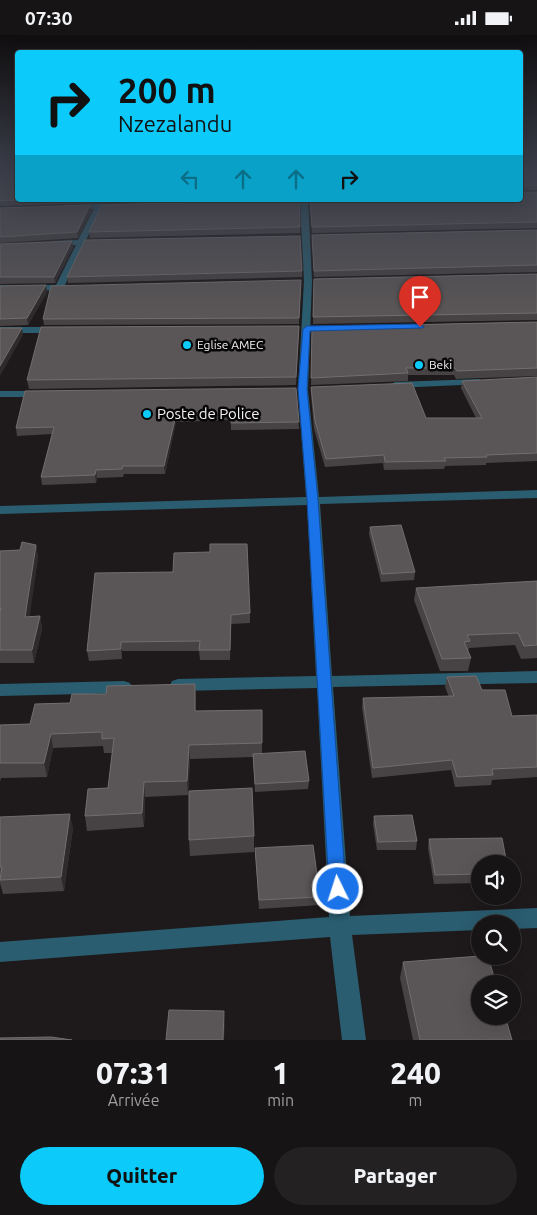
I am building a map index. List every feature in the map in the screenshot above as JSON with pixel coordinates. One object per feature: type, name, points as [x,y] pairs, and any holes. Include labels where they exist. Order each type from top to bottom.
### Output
[{"type":"street","points":[[59,288],[93,219]]},
{"type":"street","points":[[305,219],[308,281],[303,389],[313,500],[340,926],[354,1040]]},
{"type":"street","points":[[45,244],[111,242]]},
{"type":"street","points":[[0,288],[79,287]]},
{"type":"street","points":[[0,331],[74,330]]},
{"type":"street","points":[[379,386],[494,381]]},
{"type":"street","points":[[0,394],[49,393]]},
{"type":"street","points":[[0,510],[537,494]]},
{"type":"street","points":[[167,685],[537,677]]},
{"type":"street","points":[[0,690],[137,686]]},
{"type":"street","points":[[0,952],[340,926],[537,918]]},
{"type":"building","points":[[0,219],[83,219],[77,232],[0,237]]},
{"type":"building","points":[[95,219],[300,219],[300,227],[89,232]]},
{"type":"building","points":[[311,219],[537,219],[537,222],[312,227]]},
{"type":"building","points":[[537,230],[537,265],[314,271],[312,235]]},
{"type":"building","points":[[300,236],[302,271],[67,277],[85,240]]},
{"type":"building","points":[[72,241],[54,277],[0,277],[0,244]]},
{"type":"building","points":[[537,274],[537,313],[313,317],[314,279]]},
{"type":"building","points":[[301,280],[299,318],[43,319],[51,286]]},
{"type":"building","points":[[46,285],[27,318],[0,319],[0,286]]},
{"type":"building","points":[[537,322],[537,368],[457,371],[455,368],[406,368],[408,373],[311,378],[312,327]]},
{"type":"building","points":[[299,326],[296,377],[27,380],[41,327]]},
{"type":"building","points":[[0,328],[22,328],[0,366]]},
{"type":"building","points":[[537,377],[537,453],[444,458],[446,461],[385,462],[384,455],[326,459],[315,421],[311,387],[412,383],[426,418],[482,418],[462,381]]},
{"type":"building","points":[[296,388],[299,422],[231,423],[230,413],[176,415],[164,466],[123,466],[122,469],[96,470],[95,475],[41,477],[54,427],[16,428],[25,391]]},
{"type":"building","points":[[401,525],[415,572],[382,574],[370,527]]},
{"type":"building","points":[[22,542],[36,545],[25,617],[40,616],[32,650],[0,650],[0,551],[20,550]]},
{"type":"building","points":[[210,544],[247,544],[250,613],[231,615],[230,650],[199,650],[200,641],[121,642],[121,649],[87,651],[95,573],[173,572],[174,553],[210,552]]},
{"type":"building","points":[[537,581],[537,645],[524,646],[518,633],[467,635],[470,641],[464,642],[471,658],[442,659],[416,588]]},
{"type":"building","points":[[476,676],[482,690],[505,690],[512,716],[537,715],[537,767],[492,769],[493,775],[457,777],[452,760],[373,768],[363,698],[454,696],[447,677]]},
{"type":"building","points":[[195,684],[195,711],[262,710],[262,743],[189,745],[187,781],[144,782],[142,813],[85,816],[88,789],[108,788],[114,738],[102,739],[102,732],[51,734],[44,763],[0,763],[0,725],[30,724],[35,704],[70,703],[72,694],[106,694],[107,686]]},
{"type":"building","points":[[305,751],[309,781],[255,784],[253,754]]},
{"type":"building","points":[[252,788],[254,836],[189,840],[189,791]]},
{"type":"building","points":[[70,814],[61,877],[0,880],[2,867],[0,867],[0,817]]},
{"type":"building","points":[[412,815],[417,841],[378,842],[374,816]]},
{"type":"building","points":[[502,838],[505,855],[471,855],[471,874],[435,875],[429,839]]},
{"type":"building","points":[[313,845],[320,897],[259,900],[255,848]]},
{"type":"building","points":[[471,957],[471,965],[491,965],[493,975],[471,975],[471,1025],[508,1025],[512,1040],[420,1040],[403,962]]},
{"type":"building","points":[[169,1010],[224,1011],[223,1040],[166,1040]]},
{"type":"building","points":[[51,1037],[72,1040],[0,1040],[0,1038]]},
{"type":"place","name":"Eglise AMEC","points":[[187,345]]},
{"type":"place","name":"Beki","points":[[419,365]]},
{"type":"place","name":"Poste de Police","points":[[147,414]]},
{"type":"route","points":[[338,889],[313,500],[303,389],[307,329],[420,327]]}]
